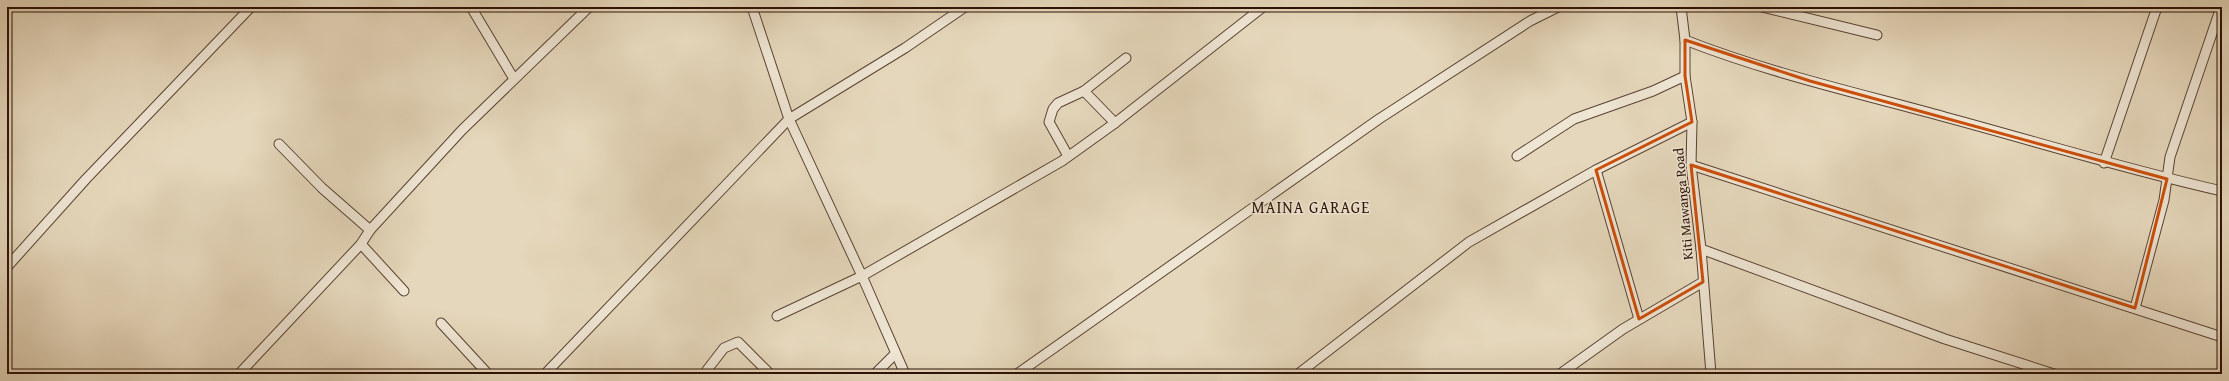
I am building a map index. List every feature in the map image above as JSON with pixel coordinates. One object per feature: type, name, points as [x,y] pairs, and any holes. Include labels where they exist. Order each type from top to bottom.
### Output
[{"type":"street","points":[[7,267],[86,178],[251,7]]},
{"type":"street","points":[[471,7],[514,79]]},
{"type":"street","points":[[239,374],[362,244],[370,230],[462,130],[589,7]]},
{"type":"street","points":[[752,7],[789,119],[862,276],[905,374]]},
{"type":"street","points":[[545,374],[789,119],[905,48],[965,7]]},
{"type":"street","points":[[776,316],[862,276],[963,219],[1068,156],[1115,123],[1263,7]]},
{"type":"street","points":[[1017,374],[1379,119],[1530,20],[1558,7]]},
{"type":"street","name":"Kiti Mawanga Road","points":[[1681,7],[1685,40],[1685,76],[1692,122],[1691,165],[1701,249],[1712,374]]},
{"type":"street","points":[[1762,7],[1877,35]]},
{"type":"street","points":[[1792,14],[1799,7]]},
{"type":"street","points":[[2104,163],[2157,7]]},
{"type":"street","points":[[2135,308],[2164,200],[2170,157],[2222,7]]},
{"type":"street","points":[[1685,40],[1727,57],[1795,77],[1947,117],[2104,163],[2222,191]]},
{"type":"street","points":[[1068,156],[1050,122],[1053,109],[1058,103],[1084,91],[1126,58]]},
{"type":"street","points":[[1517,156],[1574,119],[1654,91],[1685,76]]},
{"type":"street","points":[[1084,91],[1115,123]]},
{"type":"street","points":[[1298,374],[1469,242],[1596,170],[1692,122]]},
{"type":"street","points":[[279,144],[322,188],[370,230]]},
{"type":"street","points":[[1691,165],[2222,337]]},
{"type":"street","points":[[1596,170],[1639,319]]},
{"type":"street","points":[[362,244],[404,290]]},
{"type":"street","points":[[1701,249],[1945,339],[2054,374]]},
{"type":"street","points":[[1560,374],[1592,350],[1639,319],[1704,282]]},
{"type":"street","points":[[441,323],[488,374]]},
{"type":"street","points":[[707,370],[724,348],[738,342],[770,374]]},
{"type":"street","points":[[875,374],[895,354]]},
{"type":"highlighted area","points":[[1685,40],[1810,81],[2167,179],[2135,308],[1691,165],[1703,282],[1639,319],[1596,170],[1692,122],[1685,76]]},
{"type":"district","name":"MAINA GARAGE","points":[[1311,207]]}]
